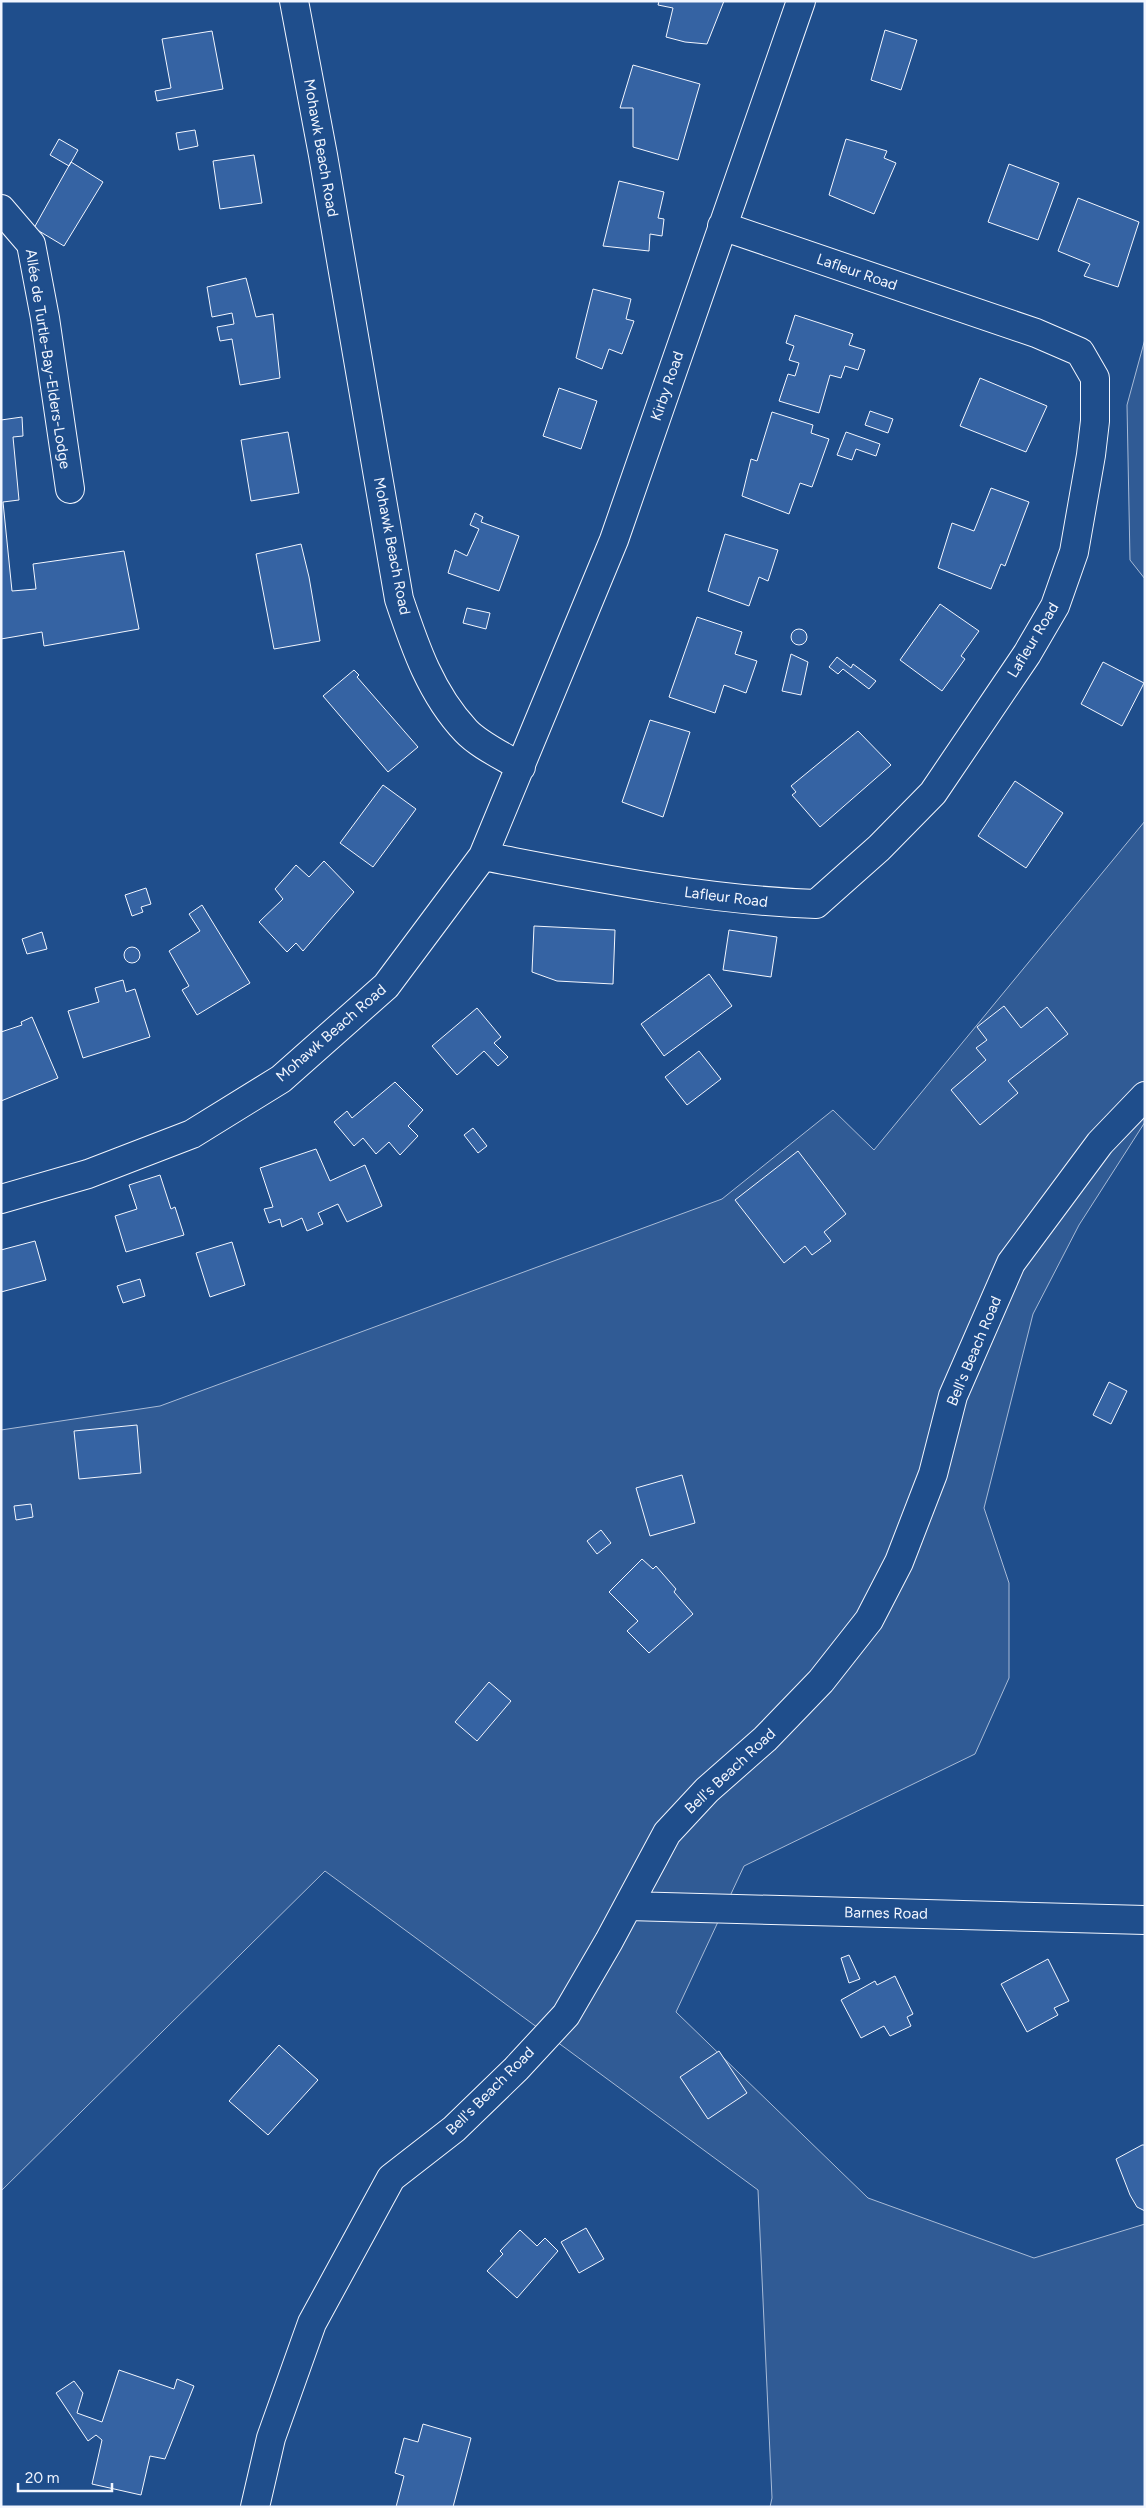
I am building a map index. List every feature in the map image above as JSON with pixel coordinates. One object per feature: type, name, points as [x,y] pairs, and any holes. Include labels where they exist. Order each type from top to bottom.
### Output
[{"type":"street","name":"Mohawk Beach Road","points":[[1,1199],[88,1174],[192,1134],[281,1079],[386,986],[483,856],[521,767],[468,733],[443,702],[420,662],[399,599],[294,1]]},
{"type":"street","name":"Kirby Road","points":[[521,767],[614,540],[801,1]]},
{"type":"street","name":"Allée de Turtle-Bay-Elders-Lodge","points":[[1,209],[31,244],[45,318],[70,489]]},
{"type":"street","name":"Lafleur Road","points":[[483,856],[650,888],[766,903],[816,904],[879,848],[933,793],[1027,654],[1055,606],[1074,552],[1095,421],[1095,378],[1080,352],[1036,333],[722,226]]},
{"type":"street","name":"Bell's Beach Road","points":[[255,2507],[271,2438],[312,2323],[391,2178],[454,2129],[516,2069],[566,2014],[667,1834],[707,1790],[765,1739],[821,1681],[869,1620],[899,1562],[933,1474],[953,1396],[1011,1263],[1100,1143],[1145,1096]]},
{"type":"street","name":"Barnes Road","points":[[628,1906],[1145,1920]]},
{"type":"shaded area","points":[[1145,339],[1145,579],[1130,560],[1127,405]]},
{"type":"shaded area","points":[[1145,821],[1145,1122],[1079,1225],[1033,1314],[984,1508],[1009,1583],[1009,1678],[975,1754],[744,1866],[676,2012],[868,2198],[1034,2258],[1145,2224],[1145,2507],[770,2507],[772,2498],[758,2190],[325,1871],[1,2191],[1,1430],[160,1406],[722,1199],[833,1110],[874,1150]]},
{"type":"building","points":[[659,1],[724,1],[707,44],[685,42],[666,37],[673,8],[658,5]]},
{"type":"building","points":[[885,30],[917,40],[901,90],[871,80]]},
{"type":"building","points":[[212,31],[223,89],[157,101],[155,91],[171,88],[162,39]]},
{"type":"building","points":[[633,65],[700,84],[678,160],[633,147],[633,108],[620,108]]},
{"type":"building","points":[[195,130],[198,146],[179,150],[176,133]]},
{"type":"building","points":[[59,139],[78,150],[69,166],[50,155]]},
{"type":"building","points":[[846,139],[887,151],[884,158],[896,163],[874,214],[829,195]]},
{"type":"building","points":[[254,155],[262,203],[220,209],[213,161]]},
{"type":"building","points":[[71,162],[103,182],[64,246],[34,228]]},
{"type":"building","points":[[1009,164],[1059,183],[1038,240],[988,222]]},
{"type":"building","points":[[619,181],[664,192],[658,218],[664,219],[662,236],[650,234],[649,251],[603,246]]},
{"type":"building","points":[[1078,198],[1139,222],[1118,287],[1084,276],[1090,264],[1058,251]]},
{"type":"building","points":[[246,278],[256,317],[273,314],[280,378],[240,385],[232,339],[220,341],[217,327],[234,324],[232,313],[212,317],[207,287]]},
{"type":"building","points":[[593,289],[631,299],[626,319],[634,321],[622,354],[609,349],[602,369],[576,358]]},
{"type":"building","points":[[795,315],[853,334],[849,345],[865,350],[858,370],[845,366],[841,378],[830,375],[819,413],[779,401],[788,374],[795,376],[799,363],[789,360],[794,346],[786,343]]},
{"type":"building","points":[[980,378],[1047,406],[1026,452],[960,426]]},
{"type":"building","points":[[559,388],[597,401],[581,449],[543,436]]},
{"type":"building","points":[[870,411],[893,419],[888,433],[865,425]]},
{"type":"building","points":[[772,412],[813,425],[811,433],[829,439],[812,487],[800,483],[789,514],[742,496],[751,459],[757,461]]},
{"type":"building","points":[[22,417],[23,436],[13,437],[19,500],[3,502],[12,591],[36,589],[33,564],[124,551],[139,629],[44,646],[42,632],[1,639],[1,420]]},
{"type":"building","points":[[288,432],[299,493],[251,501],[241,440]]},
{"type":"building","points":[[846,432],[880,444],[876,456],[856,449],[852,460],[837,455]]},
{"type":"building","points":[[991,488],[1029,502],[1005,566],[1001,564],[991,589],[938,568],[952,523],[974,531]]},
{"type":"building","points":[[475,513],[483,517],[481,522],[519,536],[499,591],[448,573],[455,550],[467,556],[479,529],[470,525]]},
{"type":"building","points":[[725,534],[778,550],[768,581],[759,577],[749,606],[708,591]]},
{"type":"building","points":[[301,544],[309,577],[320,641],[274,649],[256,554]]},
{"type":"building","points":[[940,604],[979,631],[961,656],[965,659],[942,691],[900,660]]},
{"type":"building","points":[[467,608],[490,613],[486,629],[463,623]]},
{"type":"building","points":[[697,617],[742,632],[735,654],[757,661],[746,693],[724,685],[715,713],[669,697]]},
{"type":"building","points":[[796,629],[802,629],[807,634],[805,643],[796,645],[791,640],[791,634]]},
{"type":"building","points":[[791,654],[808,662],[801,695],[782,691]]},
{"type":"building","points":[[837,657],[851,668],[853,664],[876,681],[869,689],[843,669],[838,674],[829,667]]},
{"type":"building","points":[[1103,662],[1144,683],[1122,726],[1081,704]]},
{"type":"building","points":[[354,670],[359,675],[357,677],[418,747],[388,772],[323,696]]},
{"type":"building","points":[[650,720],[690,732],[663,817],[622,802]]},
{"type":"building","points":[[858,731],[891,765],[820,827],[792,795],[796,792],[791,786]]},
{"type":"building","points":[[1015,781],[1063,813],[1026,868],[978,836]]},
{"type":"building","points":[[383,785],[416,809],[373,867],[340,843]]},
{"type":"building","points":[[324,861],[354,892],[303,951],[296,943],[287,952],[259,922],[283,899],[275,889],[296,865],[309,877]]},
{"type":"building","points":[[146,888],[151,904],[141,907],[143,912],[132,916],[125,895]]},
{"type":"building","points":[[202,905],[250,983],[197,1015],[182,990],[189,986],[169,951],[200,931],[189,914]]},
{"type":"building","points":[[534,926],[615,930],[613,984],[557,981],[532,972]]},
{"type":"building","points":[[729,930],[777,937],[771,977],[723,970]]},
{"type":"building","points":[[42,932],[47,949],[27,954],[22,939]]},
{"type":"building","points":[[129,947],[135,947],[140,952],[138,961],[129,963],[124,958],[124,952]]},
{"type":"building","points":[[709,974],[732,1006],[664,1056],[641,1024]]},
{"type":"building","points":[[123,980],[126,992],[135,989],[150,1037],[83,1058],[68,1011],[99,1002],[95,988]]},
{"type":"building","points":[[1004,1006],[1021,1028],[1047,1007],[1068,1034],[1008,1081],[1018,1093],[980,1125],[951,1090],[986,1060],[976,1048],[987,1040],[977,1027]]},
{"type":"building","points":[[477,1008],[501,1037],[494,1043],[508,1057],[498,1066],[484,1051],[457,1075],[432,1046]]},
{"type":"building","points":[[32,1017],[58,1078],[1,1101],[1,1032],[22,1025],[21,1022]]},
{"type":"building","points":[[699,1051],[721,1079],[687,1105],[665,1077]]},
{"type":"building","points":[[395,1082],[423,1110],[408,1126],[418,1136],[400,1155],[389,1142],[376,1154],[363,1138],[354,1146],[334,1122],[347,1111],[352,1118]]},
{"type":"building","points":[[473,1128],[487,1146],[478,1153],[464,1135]]},
{"type":"building","points":[[316,1149],[330,1181],[365,1165],[382,1206],[347,1222],[338,1204],[318,1213],[323,1224],[307,1231],[302,1218],[282,1227],[280,1219],[269,1223],[264,1209],[273,1207],[260,1168]]},
{"type":"building","points":[[798,1151],[846,1214],[824,1232],[831,1241],[812,1255],[805,1246],[784,1263],[735,1200]]},
{"type":"building","points":[[160,1175],[171,1209],[175,1207],[184,1235],[126,1252],[115,1216],[137,1209],[129,1185]]},
{"type":"building","points":[[35,1241],[46,1280],[1,1292],[1,1250]]},
{"type":"building","points":[[232,1242],[245,1285],[210,1297],[196,1253]]},
{"type":"building","points":[[140,1279],[145,1296],[123,1303],[117,1286]]},
{"type":"building","points":[[1109,1382],[1127,1391],[1111,1424],[1093,1415]]},
{"type":"building","points":[[137,1425],[141,1473],[79,1479],[74,1431]]},
{"type":"building","points":[[682,1475],[695,1523],[650,1536],[636,1488]]},
{"type":"building","points":[[31,1504],[33,1517],[16,1520],[14,1506]]},
{"type":"building","points":[[601,1530],[611,1543],[597,1554],[587,1541]]},
{"type":"building","points":[[642,1559],[653,1569],[656,1566],[676,1589],[674,1592],[693,1614],[649,1653],[627,1631],[638,1621],[609,1592]]},
{"type":"building","points":[[489,1682],[511,1701],[477,1741],[455,1722]]},
{"type":"building","points":[[849,1955],[860,1979],[849,1983],[841,1958]]},
{"type":"building","points":[[1048,1959],[1069,2001],[1054,2008],[1058,2015],[1027,2032],[1001,1984]]},
{"type":"building","points":[[895,1976],[913,2014],[907,2017],[911,2026],[890,2036],[884,2026],[861,2038],[841,2000],[875,1981],[877,1985]]},
{"type":"building","points":[[279,2045],[318,2080],[268,2135],[229,2101]]},
{"type":"building","points":[[719,2051],[747,2093],[708,2119],[680,2077]]},
{"type":"building","points":[[1145,2145],[1145,2211],[1137,2207],[1130,2195],[1116,2159]]},
{"type":"building","points":[[586,2228],[604,2259],[579,2273],[561,2242]]},
{"type":"building","points":[[520,2230],[537,2246],[545,2238],[558,2251],[517,2298],[487,2271],[503,2254],[500,2251]]},
{"type":"building","points":[[119,2370],[174,2389],[177,2379],[194,2386],[165,2459],[150,2456],[141,2495],[92,2484],[102,2440],[96,2435],[88,2441],[56,2393],[74,2381],[83,2393],[77,2413],[102,2422]]},
{"type":"building","points":[[423,2424],[471,2438],[453,2507],[396,2507],[404,2476],[395,2473],[404,2438],[418,2442]]}]
